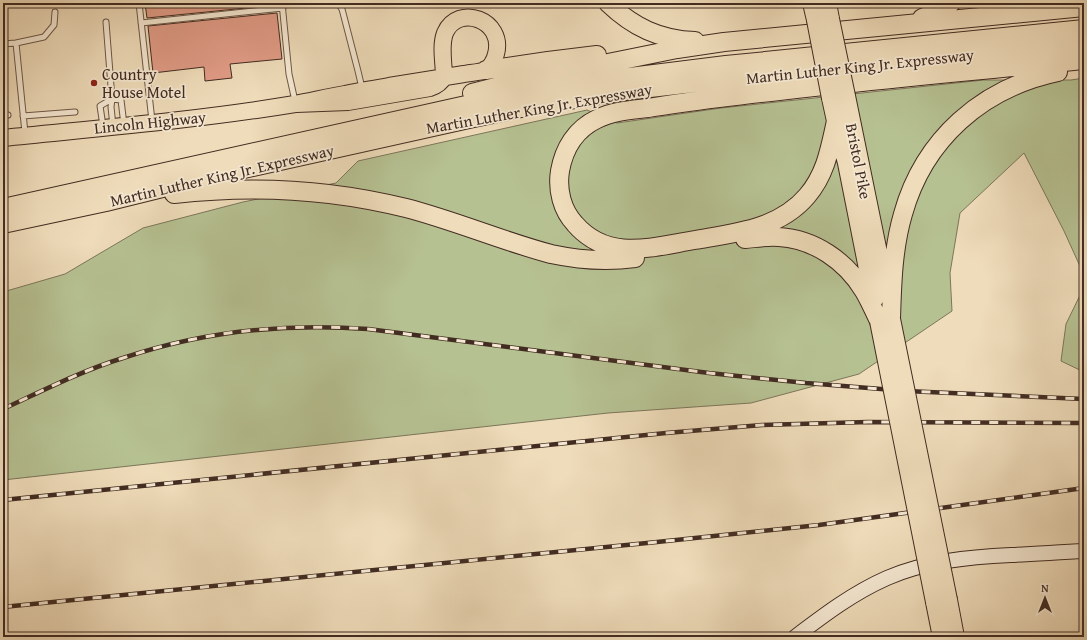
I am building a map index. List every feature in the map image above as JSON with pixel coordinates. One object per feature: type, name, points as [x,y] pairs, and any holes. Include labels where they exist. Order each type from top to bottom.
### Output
[{"type":"highway","points":[[608,3],[627,20],[650,32],[684,41],[724,42]]},
{"type":"highway","name":"Bristol Pike","points":[[812,3],[824,14],[839,97],[885,320]]},
{"type":"highway","points":[[900,24],[937,12],[951,3]]},
{"type":"highway","points":[[337,134],[493,87],[724,42],[1084,7]]},
{"type":"highway","name":"Martin Luther King Jr. Expressway","points":[[3,208],[466,105],[518,95],[622,78],[726,65],[1084,29]]},
{"type":"highway","name":"Martin Luther King Jr. Expressway","points":[[3,224],[469,119],[571,99],[720,80],[1084,43]]},
{"type":"highway","points":[[486,70],[647,49],[678,50]]},
{"type":"highway","points":[[839,97],[829,154],[820,177],[807,197],[787,214],[776,220],[755,228],[642,249],[619,249],[597,242],[583,233],[571,221],[567,214],[561,197],[559,183],[562,160],[569,144],[588,124],[613,113],[678,103],[779,91],[1084,60]]},
{"type":"highway","points":[[885,320],[902,215],[913,186],[929,156],[939,143],[974,109],[1000,92],[1028,80],[1056,72],[1084,67]]},
{"type":"highway","points":[[836,121],[885,320],[942,601],[955,637]]},
{"type":"highway","points":[[106,202],[179,193],[222,190],[267,189],[330,194],[371,200],[407,208],[551,254],[598,261],[643,257],[758,238],[788,238],[810,244],[839,261],[856,278],[871,302],[885,320]]},
{"type":"highway","points":[[942,601],[942,637]]},
{"type":"main road","points":[[444,77],[443,48],[445,32],[454,22],[466,17],[472,17],[484,22],[490,26],[496,37],[497,50],[495,58],[486,70]]},
{"type":"main road","name":"Lincoln Highway","points":[[3,138],[113,127],[296,104],[486,70]]},
{"type":"main road","name":"Lincoln Highway","points":[[296,104],[348,102],[430,88],[439,84],[444,77]]},
{"type":"main road","points":[[795,637],[835,607],[855,595],[886,578],[918,567],[938,562],[974,558],[1084,551]]},
{"type":"lane","points":[[139,3],[152,122]]},
{"type":"lane","points":[[338,3],[342,9],[362,91]]},
{"type":"lane","points":[[141,23],[282,6],[289,74],[296,104]]},
{"type":"lane","points":[[3,44],[16,43],[44,37],[54,25],[55,12]]},
{"type":"lane","points":[[106,22],[113,127]]},
{"type":"lane","points":[[16,43],[26,136]]},
{"type":"lane","points":[[112,99],[121,100],[113,127],[100,106],[112,99]]},
{"type":"lane","points":[[24,116],[75,112]]},
{"type":"green space","points":[[1084,78],[1084,174],[1082,175],[1084,179],[1084,275],[1064,231],[1024,153],[960,213],[950,273],[952,311],[859,374],[751,403],[608,413],[3,480],[3,292],[65,274],[143,228],[243,202],[336,183],[358,161],[587,110],[617,123],[721,108],[984,80],[1071,80]]},
{"type":"green space","points":[[1084,287],[1084,372],[1061,361],[1066,324]]},
{"type":"building","points":[[145,3],[276,3],[276,5],[147,18]]},
{"type":"building","points":[[277,13],[282,59],[230,64],[232,78],[205,81],[204,67],[153,73],[148,26]]},
{"type":"railway","points":[[3,409],[92,369],[153,349],[214,335],[275,328],[306,327],[368,329],[709,373],[806,383],[906,391],[1084,399]]},
{"type":"railway","points":[[3,500],[666,433],[762,425],[868,422],[1084,423]]},
{"type":"railway","points":[[3,607],[819,525],[1084,488]]},
{"type":"place","name":"Country House Motel","points":[[94,83]]}]
